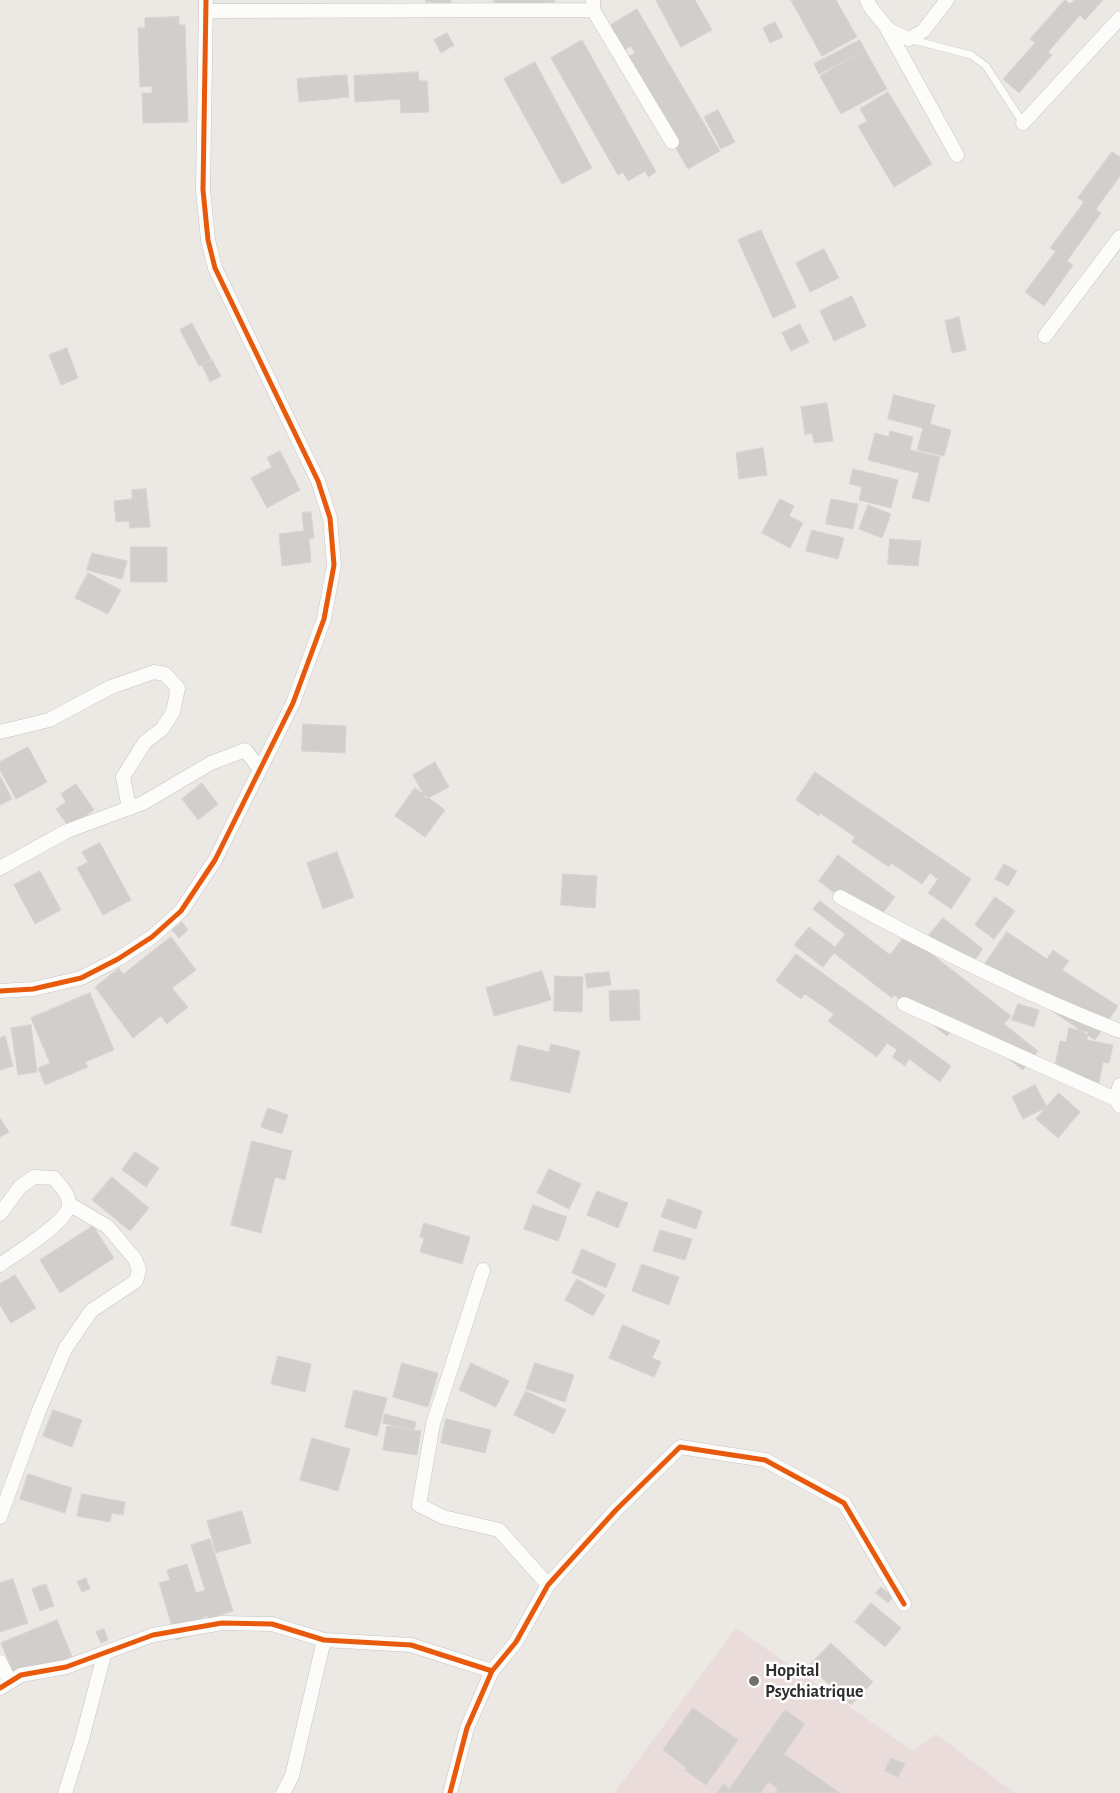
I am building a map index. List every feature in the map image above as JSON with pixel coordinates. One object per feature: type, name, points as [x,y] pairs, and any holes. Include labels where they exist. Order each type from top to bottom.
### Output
[{"type":"street","points":[[867,0],[871,8],[889,30],[909,39],[923,31],[947,0]]},
{"type":"street","points":[[0,991],[33,989],[81,978],[118,959],[152,937],[181,910],[215,860],[294,703],[324,620],[334,565],[330,518],[318,481],[215,268],[208,240],[203,190],[206,6],[593,5],[672,142]]},
{"type":"street","points":[[1023,123],[1120,18]]},
{"type":"street","points":[[885,25],[957,155]]},
{"type":"street","points":[[1045,336],[1120,237]]},
{"type":"street","points":[[0,732],[49,720],[111,688],[154,672],[165,674],[178,688],[172,712],[162,729],[145,742],[123,777],[129,808]]},
{"type":"street","points":[[0,868],[67,831],[143,802],[211,763],[245,750],[260,770]]},
{"type":"street","points":[[840,898],[971,966],[1074,1014],[1120,1031]]},
{"type":"street","points":[[904,1004],[1118,1102],[1120,1085]]},
{"type":"street","points":[[0,1214],[20,1187],[34,1177],[54,1178],[65,1191],[69,1204],[67,1214],[52,1228],[0,1265]]},
{"type":"street","points":[[0,1517],[38,1413],[65,1349],[91,1311],[136,1281],[139,1270],[135,1259],[108,1227],[69,1204]]},
{"type":"street","points":[[483,1270],[433,1424],[420,1505],[443,1517],[499,1530],[548,1585]]},
{"type":"street","points":[[450,1793],[467,1728],[492,1671],[516,1642],[548,1585],[616,1510],[680,1446],[765,1460],[844,1503],[904,1604]]},
{"type":"street","points":[[0,1662],[5,1685],[21,1676],[66,1668],[153,1635],[222,1623],[272,1624],[324,1640],[411,1645],[492,1671]]},
{"type":"street","points":[[283,1793],[292,1776],[324,1640]]},
{"type":"street","points":[[65,1793],[82,1739],[104,1654]]},
{"type":"lane","points":[[909,39],[970,55],[986,66],[1023,123]]},
{"type":"shaded area","name":"Hopital Psychiatrique","points":[[736,1628],[913,1751],[936,1734],[1014,1793],[614,1793]]},
{"type":"building","points":[[426,0],[451,0],[451,3],[426,2]]},
{"type":"building","points":[[494,0],[555,0],[555,2],[495,4]]},
{"type":"building","points":[[656,0],[695,0],[712,30],[681,47]]},
{"type":"building","points":[[791,0],[836,0],[857,37],[822,56]]},
{"type":"building","points":[[1065,0],[1070,4],[1074,0],[1103,0],[1085,20],[1080,15],[1048,52],[1052,55],[1019,93],[1003,79],[1035,43],[1030,39]]},
{"type":"building","points":[[637,9],[720,151],[688,169],[624,59],[635,53],[631,46],[621,52],[606,28]]},
{"type":"building","points":[[179,17],[179,25],[185,25],[188,122],[143,123],[142,93],[152,93],[152,86],[140,87],[138,28],[145,28],[145,18]]},
{"type":"building","points":[[775,22],[783,37],[770,43],[763,28]]},
{"type":"building","points":[[447,33],[454,45],[441,53],[434,40]]},
{"type":"building","points":[[582,40],[656,172],[648,177],[645,171],[628,181],[623,172],[618,175],[551,58]]},
{"type":"building","points":[[860,40],[865,50],[819,74],[814,64]]},
{"type":"building","points":[[865,50],[887,89],[841,114],[820,76]]},
{"type":"building","points":[[535,62],[592,168],[562,184],[504,79]]},
{"type":"building","points":[[418,72],[419,81],[427,81],[429,112],[401,113],[400,99],[355,102],[354,76]]},
{"type":"building","points":[[347,75],[349,97],[299,102],[297,79]]},
{"type":"building","points":[[888,92],[932,164],[894,187],[858,126],[867,121],[860,109]]},
{"type":"building","points":[[718,110],[735,142],[721,149],[704,117]]},
{"type":"building","points":[[1112,152],[1120,157],[1120,176],[1096,209],[1101,213],[1067,261],[1073,265],[1044,306],[1025,292],[1056,251],[1050,248],[1084,202],[1078,198]]},
{"type":"building","points":[[761,230],[796,307],[773,318],[738,240]]},
{"type":"building","points":[[824,249],[839,278],[810,292],[796,263]]},
{"type":"building","points":[[852,296],[866,326],[834,341],[820,311]]},
{"type":"building","points":[[959,317],[966,350],[952,353],[945,321]]},
{"type":"building","points":[[192,323],[211,359],[199,366],[180,330]]},
{"type":"building","points":[[800,324],[809,342],[791,351],[782,333]]},
{"type":"building","points":[[67,348],[78,378],[61,385],[49,355]]},
{"type":"building","points":[[212,360],[221,376],[210,382],[202,365]]},
{"type":"building","points":[[894,395],[935,405],[930,424],[951,430],[944,456],[917,450],[923,428],[888,419]]},
{"type":"building","points":[[827,403],[833,441],[814,443],[812,433],[805,435],[801,407]]},
{"type":"building","points":[[890,431],[913,437],[910,450],[940,457],[929,502],[912,498],[919,473],[868,460],[875,433],[889,437]]},
{"type":"building","points":[[763,448],[767,475],[739,479],[736,453]]},
{"type":"building","points":[[280,451],[300,490],[267,508],[251,478],[272,467],[267,458]]},
{"type":"building","points":[[853,469],[898,480],[891,508],[859,500],[862,487],[850,484]]},
{"type":"building","points":[[146,489],[150,527],[130,528],[129,521],[116,522],[114,501],[132,499],[132,490]]},
{"type":"building","points":[[780,499],[794,506],[789,516],[803,523],[790,548],[762,533]]},
{"type":"building","points":[[831,499],[858,504],[853,529],[826,524]]},
{"type":"building","points":[[868,505],[891,514],[882,538],[859,529]]},
{"type":"building","points":[[311,512],[314,538],[309,539],[311,562],[282,566],[279,534],[304,531],[302,513]]},
{"type":"building","points":[[812,530],[844,538],[838,559],[806,551]]},
{"type":"building","points":[[890,539],[921,541],[918,566],[888,564]]},
{"type":"building","points":[[131,547],[167,547],[167,582],[131,582]]},
{"type":"building","points":[[92,553],[127,561],[122,579],[87,570]]},
{"type":"building","points":[[88,573],[121,590],[108,614],[75,598]]},
{"type":"building","points":[[303,724],[346,726],[345,753],[302,751]]},
{"type":"building","points":[[28,747],[47,782],[16,799],[0,770],[0,762]]},
{"type":"building","points":[[435,762],[449,787],[426,799],[413,775]]},
{"type":"building","points":[[815,772],[971,879],[951,909],[928,893],[938,879],[930,873],[922,884],[891,863],[889,867],[852,842],[855,837],[820,813],[819,816],[796,800]]},
{"type":"building","points":[[0,776],[12,799],[0,805]]},
{"type":"building","points":[[202,783],[218,804],[198,820],[182,799]]},
{"type":"building","points":[[76,784],[94,810],[69,827],[56,809],[66,802],[61,794]]},
{"type":"building","points":[[415,788],[445,810],[425,837],[395,816]]},
{"type":"building","points":[[100,843],[131,900],[103,915],[77,868],[88,862],[82,852]]},
{"type":"building","points":[[337,852],[354,897],[323,909],[307,863]]},
{"type":"building","points":[[838,855],[895,897],[879,918],[850,905],[819,881]]},
{"type":"building","points":[[1004,864],[1017,871],[1008,886],[995,879]]},
{"type":"building","points":[[40,871],[61,910],[35,924],[14,885]]},
{"type":"building","points":[[563,874],[597,876],[595,908],[561,905]]},
{"type":"building","points":[[995,897],[1015,911],[994,939],[975,925]]},
{"type":"building","points":[[820,901],[890,955],[906,934],[1011,1016],[1004,1024],[1038,1051],[1023,1070],[959,1021],[947,1036],[894,995],[892,998],[834,953],[823,967],[794,945],[809,927],[835,947],[845,934],[813,909]]},
{"type":"building","points":[[943,918],[983,949],[966,971],[926,939]]},
{"type":"building","points":[[182,922],[188,930],[179,938],[172,930]]},
{"type":"building","points":[[1007,932],[1047,959],[1053,950],[1069,961],[1062,970],[1118,1006],[1095,1040],[984,965]]},
{"type":"building","points":[[171,937],[196,970],[172,988],[188,1007],[167,1024],[161,1016],[133,1038],[95,987],[119,968],[123,974]]},
{"type":"building","points":[[796,954],[951,1066],[940,1082],[909,1059],[905,1066],[892,1057],[897,1050],[887,1043],[877,1057],[828,1021],[834,1014],[805,994],[801,999],[776,981]]},
{"type":"building","points":[[542,971],[551,1000],[494,1016],[486,988]]},
{"type":"building","points":[[609,972],[611,985],[587,988],[585,974]]},
{"type":"building","points":[[555,976],[583,977],[582,1012],[554,1011]]},
{"type":"building","points":[[639,990],[640,1020],[610,1021],[609,991]]},
{"type":"building","points":[[90,993],[114,1050],[85,1062],[88,1067],[45,1085],[38,1068],[50,1063],[31,1018]]},
{"type":"building","points":[[1018,1004],[1039,1010],[1034,1027],[1012,1020]]},
{"type":"building","points":[[31,1025],[37,1072],[18,1075],[11,1028]]},
{"type":"building","points":[[1069,1028],[1088,1032],[1087,1040],[1113,1045],[1109,1063],[1103,1062],[1099,1083],[1053,1075],[1060,1041],[1066,1042]]},
{"type":"building","points":[[5,1036],[13,1066],[0,1070],[0,1038]]},
{"type":"building","points":[[551,1044],[580,1051],[570,1093],[510,1080],[518,1045],[549,1052]]},
{"type":"building","points":[[1035,1085],[1047,1107],[1023,1119],[1012,1097]]},
{"type":"building","points":[[1059,1093],[1080,1112],[1058,1138],[1036,1119]]},
{"type":"building","points":[[268,1108],[288,1115],[282,1134],[261,1127]]},
{"type":"building","points":[[0,1118],[9,1132],[0,1137]]},
{"type":"building","points":[[252,1141],[292,1151],[285,1180],[275,1177],[261,1233],[231,1225]]},
{"type":"building","points":[[135,1152],[159,1168],[146,1187],[122,1170]]},
{"type":"building","points":[[549,1169],[581,1184],[569,1209],[537,1193]]},
{"type":"building","points":[[112,1177],[149,1208],[130,1231],[92,1200]]},
{"type":"building","points":[[597,1191],[628,1203],[618,1228],[587,1215]]},
{"type":"building","points":[[668,1199],[702,1211],[696,1229],[661,1217]]},
{"type":"building","points":[[533,1205],[567,1217],[558,1241],[524,1229]]},
{"type":"building","points":[[424,1223],[470,1237],[462,1264],[420,1252],[424,1238],[420,1237]]},
{"type":"building","points":[[93,1226],[114,1258],[60,1293],[40,1260]]},
{"type":"building","points":[[660,1230],[692,1239],[685,1260],[653,1251]]},
{"type":"building","points":[[582,1249],[616,1264],[606,1288],[572,1273]]},
{"type":"building","points":[[642,1264],[679,1277],[669,1305],[632,1291]]},
{"type":"building","points":[[15,1275],[36,1308],[11,1323],[0,1305],[0,1284]]},
{"type":"building","points":[[577,1279],[605,1295],[593,1316],[565,1300]]},
{"type":"building","points":[[623,1325],[660,1341],[652,1358],[661,1362],[654,1377],[609,1358]]},
{"type":"building","points":[[278,1356],[311,1364],[305,1392],[271,1384]]},
{"type":"building","points":[[402,1363],[438,1373],[428,1407],[393,1397]]},
{"type":"building","points":[[471,1363],[509,1381],[496,1407],[459,1390]]},
{"type":"building","points":[[535,1363],[574,1375],[565,1402],[526,1389]]},
{"type":"building","points":[[354,1390],[387,1398],[377,1436],[345,1427]]},
{"type":"building","points":[[526,1391],[566,1410],[554,1434],[514,1415]]},
{"type":"building","points":[[53,1410],[82,1420],[72,1447],[43,1436]]},
{"type":"building","points":[[385,1414],[416,1422],[414,1431],[383,1423]]},
{"type":"building","points":[[446,1419],[491,1430],[485,1453],[441,1443]]},
{"type":"building","points":[[387,1426],[421,1431],[417,1455],[383,1450]]},
{"type":"building","points":[[312,1438],[350,1449],[338,1491],[300,1480]]},
{"type":"building","points":[[28,1474],[72,1488],[65,1513],[20,1499]]},
{"type":"building","points":[[82,1494],[125,1502],[123,1515],[112,1513],[110,1522],[77,1516]]},
{"type":"building","points":[[242,1511],[251,1543],[216,1553],[207,1521]]},
{"type":"building","points":[[210,1539],[233,1611],[217,1616],[220,1626],[211,1629],[207,1616],[201,1618],[205,1631],[176,1640],[159,1583],[170,1580],[167,1570],[187,1564],[196,1593],[205,1590],[191,1545]]},
{"type":"building","points":[[86,1578],[90,1589],[82,1592],[77,1582]]},
{"type":"building","points":[[13,1579],[28,1623],[0,1632],[0,1583]]},
{"type":"building","points":[[46,1584],[54,1606],[40,1611],[32,1589]]},
{"type":"building","points":[[881,1587],[893,1597],[888,1603],[876,1593]]},
{"type":"building","points":[[871,1603],[901,1628],[885,1647],[855,1622]]},
{"type":"building","points":[[57,1620],[74,1661],[46,1672],[42,1664],[14,1675],[1,1643]]},
{"type":"building","points":[[104,1629],[108,1640],[101,1643],[96,1632]]},
{"type":"building","points":[[831,1643],[873,1682],[851,1705],[809,1666]]},
{"type":"building","points":[[693,1708],[738,1740],[706,1785],[685,1770],[687,1768],[663,1750]]},
{"type":"building","points":[[785,1710],[805,1724],[784,1754],[840,1793],[775,1793],[778,1789],[768,1782],[761,1793],[717,1793],[723,1784],[729,1789]]},
{"type":"building","points":[[891,1758],[905,1764],[898,1777],[885,1771]]},
{"type":"cycle path","points":[[0,991],[33,989],[81,978],[118,959],[152,937],[181,911],[215,860],[293,703],[324,619],[334,565],[330,518],[318,481],[215,268],[208,240],[203,190],[206,0]]},
{"type":"cycle path","points":[[450,1793],[467,1728],[492,1671],[516,1642],[548,1585],[616,1510],[680,1447],[765,1460],[844,1503],[904,1604]]},
{"type":"cycle path","points":[[0,1688],[21,1675],[66,1667],[153,1635],[222,1623],[272,1624],[324,1640],[411,1645],[492,1671]]},
{"type":"place","name":"Hopital Psychiatrique","points":[[754,1681]]}]
